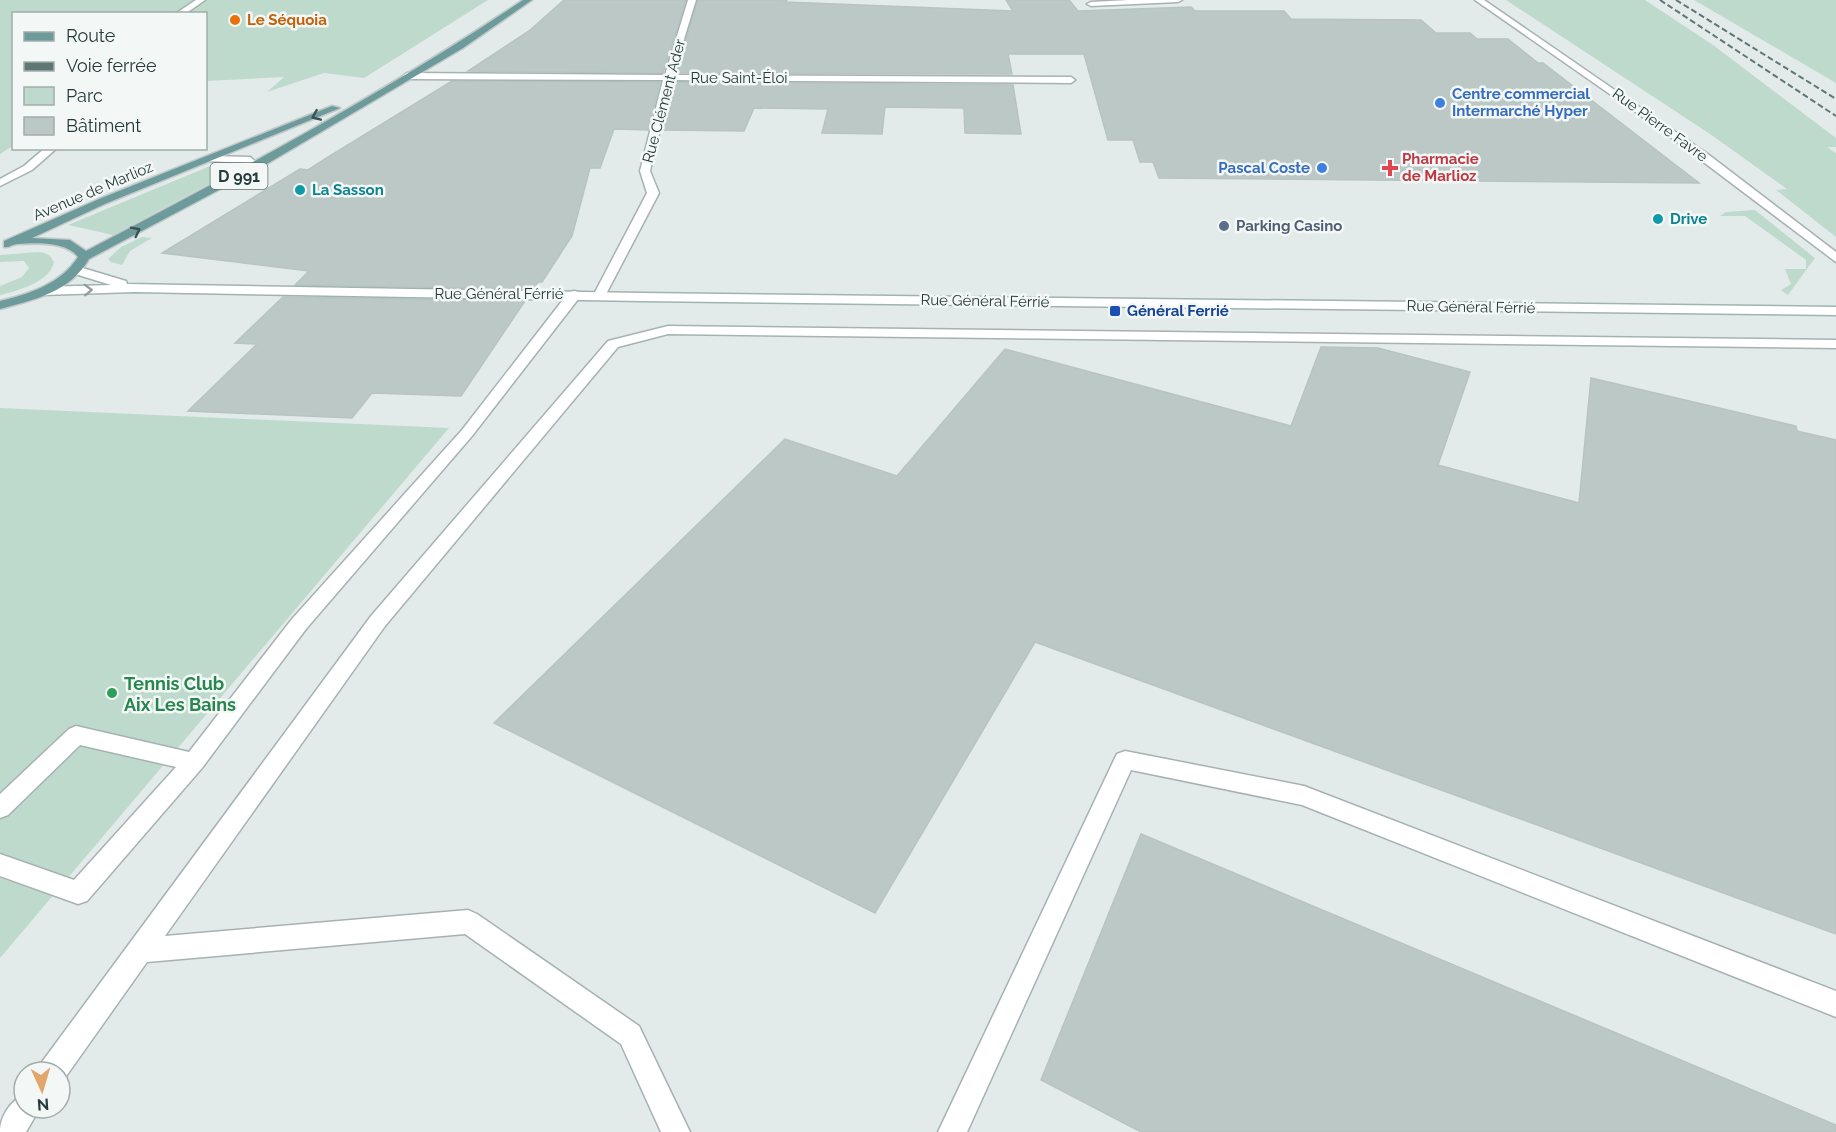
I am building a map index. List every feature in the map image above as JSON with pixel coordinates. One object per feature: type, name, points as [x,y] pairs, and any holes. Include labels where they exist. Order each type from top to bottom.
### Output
[{"type":"main road","name":"Avenue de Marlioz","points":[[84,257],[256,166],[498,22],[528,0]]},
{"type":"main road","name":"Avenue de Marlioz","points":[[4,245],[103,201],[390,86]]},
{"type":"main road","points":[[0,305],[58,284],[76,270],[84,257],[80,249],[70,244],[53,241],[4,245]]},
{"type":"street","points":[[182,12],[201,0]]},
{"type":"street","name":"Rue Clément Ader","points":[[599,296],[653,193],[645,171],[668,78],[692,0]]},
{"type":"street","points":[[1091,4],[1178,0]]},
{"type":"street","name":"Rue Pierre Favre","points":[[1479,0],[1592,76],[1766,201],[1836,258]]},
{"type":"street","name":"Rue Saint-Éloi","points":[[407,76],[1071,80]]},
{"type":"street","points":[[0,183],[28,168],[50,150]]},
{"type":"street","points":[[210,159],[250,160],[256,166]]},
{"type":"street","name":"Rue Général Férrié","points":[[76,270],[134,288]]},
{"type":"street","name":"Rue Général Férrié","points":[[43,291],[134,288],[1836,311]]},
{"type":"street","points":[[0,865],[78,893],[194,762],[299,624],[467,433],[574,295]]},
{"type":"street","points":[[61,1060],[378,621],[613,344],[668,330],[1836,344]]},
{"type":"street","points":[[0,808],[76,735],[194,762]]},
{"type":"street","points":[[952,1132],[1125,760],[1304,796],[1836,1004]]},
{"type":"street","points":[[140,950],[468,922],[630,1035],[676,1132]]},
{"type":"green space","points":[[0,0],[488,0],[364,78],[324,73],[267,92],[284,77],[207,81],[207,12],[12,12],[12,147],[0,154]]},
{"type":"green space","points":[[1506,0],[1645,0],[1713,45],[1836,138],[1836,147],[1827,147],[1836,153],[1836,237],[1776,190],[1787,189],[1710,134]]},
{"type":"green space","points":[[1694,0],[1836,0],[1836,83]]},
{"type":"green space","points":[[226,162],[242,166],[113,235],[68,225],[215,164]]},
{"type":"green space","points":[[1755,210],[1815,258],[1788,295],[1781,290],[1791,284],[1785,269],[1806,269],[1806,260],[1745,216],[1720,216],[1726,212]]},
{"type":"green space","points":[[142,237],[152,238],[130,251],[122,265],[108,259],[121,247]]},
{"type":"green space","points":[[38,252],[48,254],[54,262],[46,275],[32,284],[0,295],[0,286],[22,277],[29,268],[24,261],[0,262],[0,255]]},
{"type":"green space","name":"Tennis Club Aix Les Bains","points":[[0,408],[449,428],[0,958]]},
{"type":"building","points":[[564,0],[686,0],[663,73],[468,71],[529,31]]},
{"type":"building","points":[[698,0],[787,0],[785,2],[1013,11],[1006,0],[1069,0],[1078,11],[1191,7],[1195,11],[1284,11],[1291,19],[1421,20],[1436,33],[1470,33],[1477,39],[1508,39],[1538,63],[1543,63],[1699,183],[1159,178],[1153,162],[1140,162],[1133,140],[1108,140],[1084,54],[1008,54],[1012,74],[676,73]]},
{"type":"building","points":[[452,81],[660,82],[648,130],[614,129],[600,168],[590,168],[572,236],[542,282],[538,282],[533,289],[295,285],[309,271],[162,253],[300,169],[308,170]]},
{"type":"building","points":[[674,82],[1013,85],[1021,134],[965,133],[964,108],[885,107],[882,134],[822,133],[828,109],[754,108],[744,131],[662,130]]},
{"type":"building","points":[[283,297],[525,301],[461,396],[372,393],[352,418],[188,411],[257,344],[235,343]]},
{"type":"building","points":[[1321,347],[1378,348],[1470,372],[1438,465],[1579,503],[1591,378],[1796,426],[1797,431],[1836,440],[1836,934],[1035,642],[875,913],[494,723],[785,439],[897,476],[1005,349],[1291,426]]},
{"type":"building","points":[[1141,834],[1836,1125],[1836,1132],[1141,1132],[1041,1080]]},
{"type":"railway","points":[[1660,0],[1836,116]]},
{"type":"railway","points":[[1676,0],[1836,99]]},
{"type":"place","name":"Le Séquoia","points":[[235,20]]},
{"type":"place","name":"Centre commercial Intermarché Hyper","points":[[1440,103]]},
{"type":"place","name":"Pascal Coste","points":[[1322,168]]},
{"type":"place","name":"Pharmacie de Marlioz","points":[[1390,168]]},
{"type":"place","name":"La Sasson","points":[[300,190]]},
{"type":"place","name":"Drive","points":[[1658,219]]},
{"type":"place","name":"Parking Casino","points":[[1224,226]]},
{"type":"place","name":"Général Ferrié","points":[[1115,311]]},
{"type":"place","name":"Tennis Club Aix Les Bains","points":[[112,693]]}]
